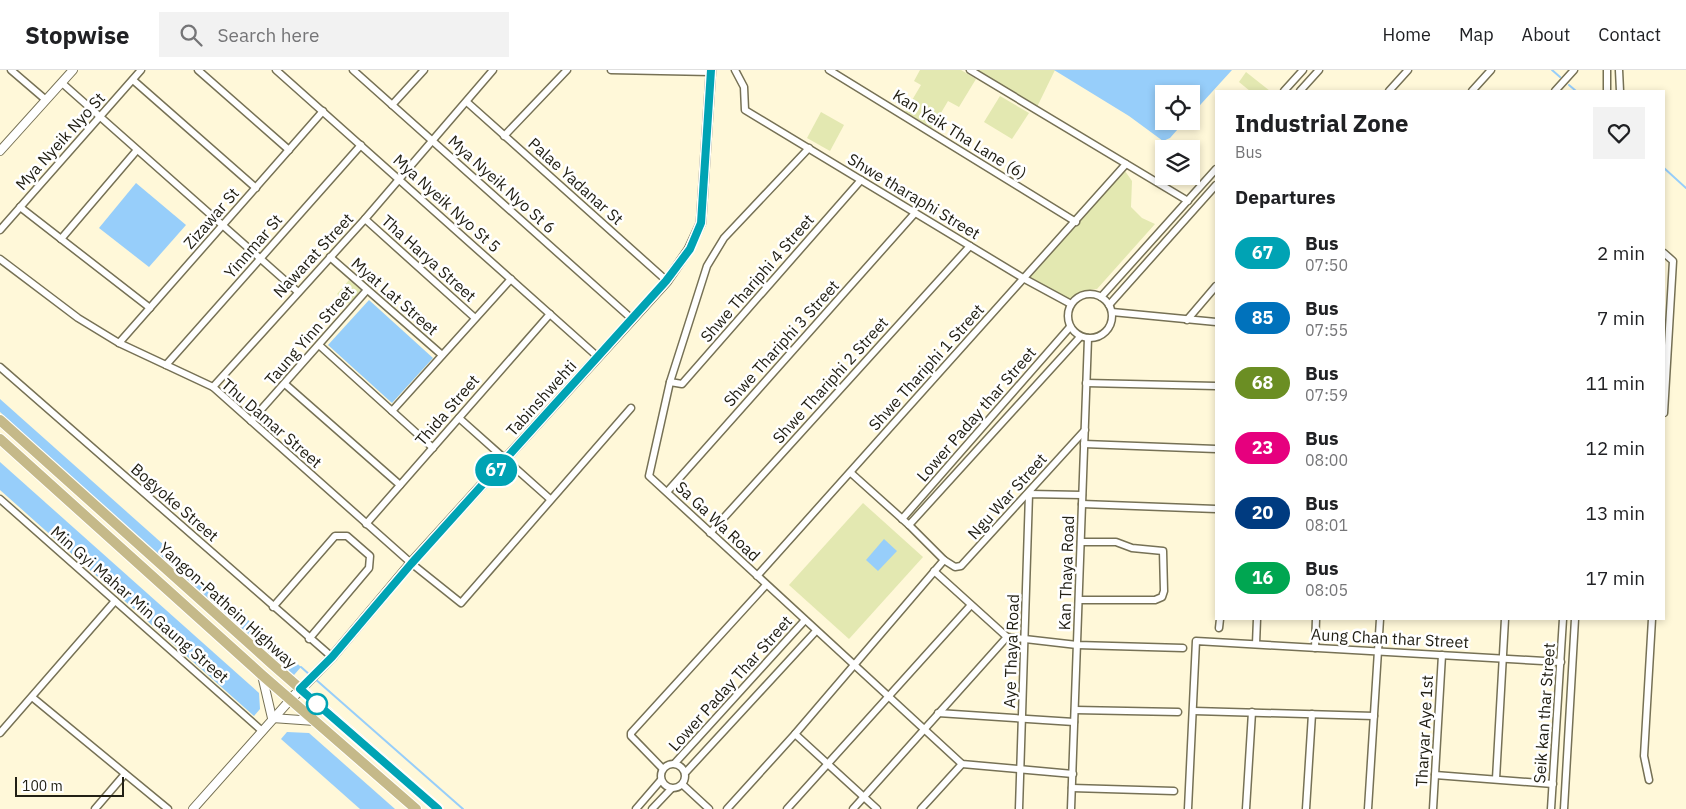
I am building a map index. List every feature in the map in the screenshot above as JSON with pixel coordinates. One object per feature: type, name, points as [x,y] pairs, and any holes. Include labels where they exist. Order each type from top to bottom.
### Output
[{"type":"main road","name":"Tabinshwehti","points":[[290,700],[332,657],[411,564],[666,281],[690,249],[701,223],[711,71]]},
{"type":"main road","name":"Yangon-Pathein Highway","points":[[0,420],[300,689],[438,809]]},
{"type":"main road","name":"Yangon-Pathein Highway","points":[[0,439],[290,700],[416,809]]},
{"type":"street","points":[[11,70],[46,100]]},
{"type":"street","points":[[0,151],[73,70]]},
{"type":"street","name":"Mya Nyeik Nyo St","points":[[0,230],[141,70]]},
{"type":"street","points":[[198,70],[289,150]]},
{"type":"street","name":"Mya Nyeik Nyo St 5","points":[[276,70],[598,357]]},
{"type":"street","points":[[392,105],[424,70]]},
{"type":"street","name":"Nawarat Street","points":[[213,388],[468,103],[493,70]]},
{"type":"street","points":[[504,136],[566,70]]},
{"type":"street","points":[[611,70],[711,71]]},
{"type":"street","name":"Shwe tharaphi Street","points":[[735,70],[745,89],[745,110],[1023,278],[1071,304]]},
{"type":"street","name":"Kan Yeik Tha Lane (6)","points":[[829,70],[1076,222]]},
{"type":"street","points":[[970,70],[1188,201]]},
{"type":"street","points":[[1285,90],[1303,70]]},
{"type":"street","points":[[1301,90],[1319,70]]},
{"type":"street","points":[[1390,90],[1408,70]]},
{"type":"street","points":[[1473,90],[1491,70]]},
{"type":"street","points":[[1556,90],[1574,70]]},
{"type":"street","points":[[1607,70],[1607,90]]},
{"type":"street","points":[[1619,70],[1620,90]]},
{"type":"street","name":"Mya Nyeik Nyo St 6","points":[[356,71],[632,319]]},
{"type":"street","points":[[133,80],[256,188]]},
{"type":"street","points":[[62,83],[298,292]]},
{"type":"street","name":"Palae Yadanar St","points":[[468,103],[666,281]]},
{"type":"street","name":"Zizawar St","points":[[119,342],[323,111]]},
{"type":"street","name":"Yinnmar St","points":[[166,365],[361,145]]},
{"type":"street","name":"Sa Ga Wa Road","points":[[809,148],[724,238],[707,266],[670,382],[649,476],[962,764]]},
{"type":"street","points":[[61,238],[136,150]]},
{"type":"street","name":"Shwe Thariphi 1 Street","points":[[757,576],[1126,164]]},
{"type":"street","points":[[1101,297],[1215,170]]},
{"type":"street","name":"Shwe Thariphi 4 Street","points":[[670,382],[682,384],[861,180]]},
{"type":"street","points":[[1109,305],[1215,186]]},
{"type":"street","points":[[20,207],[150,308]]},
{"type":"street","name":"Shwe Thariphi 3 Street","points":[[666,492],[915,213]]},
{"type":"street","name":"Tha Harya Street","points":[[365,219],[475,318]]},
{"type":"street","name":"Shwe Thariphi 2 Street","points":[[710,533],[970,246]]},
{"type":"street","points":[[1665,254],[1673,261],[1665,396]]},
{"type":"street","name":"Myat Lat Street","points":[[330,257],[442,355]]},
{"type":"street","name":"Thu Damar Street","points":[[0,259],[78,318],[119,342],[213,388],[411,564],[462,603],[550,499]]},
{"type":"street","points":[[392,411],[511,279]]},
{"type":"street","points":[[1186,320],[1215,287]]},
{"type":"street","name":"Taung Yinn Street","points":[[251,421],[367,290]]},
{"type":"street","points":[[1086,294],[1101,297],[1109,305],[1112,312],[1112,320],[1104,333],[1098,337],[1084,337],[1070,327],[1068,320],[1071,304],[1079,297],[1086,294]]},
{"type":"street","points":[[1112,312],[1215,322]]},
{"type":"street","name":"Thida Street","points":[[366,524],[550,314]]},
{"type":"street","name":"Lower Paday thar Street","points":[[902,519],[1070,327]]},
{"type":"street","name":"Lower Paday thar Street","points":[[909,525],[1084,337]]},
{"type":"street","name":"Kan Thaya Road","points":[[1071,809],[1085,430],[1086,383],[1084,337]]},
{"type":"street","points":[[319,345],[433,448]]},
{"type":"street","name":"Bogyoke Street","points":[[0,368],[309,639],[332,657]]},
{"type":"street","points":[[1086,383],[1215,386]]},
{"type":"street","points":[[285,384],[400,485]]},
{"type":"street","points":[[459,418],[550,499],[631,408]]},
{"type":"street","name":"Ngu War Street","points":[[944,560],[956,567],[961,566],[1029,494],[1085,430]]},
{"type":"street","points":[[1084,444],[1215,449]]},
{"type":"street","points":[[727,809],[795,734],[944,560],[909,525],[850,473]]},
{"type":"street","points":[[1029,494],[1082,495]]},
{"type":"street","name":"Aye Thaya Road","points":[[1019,809],[1026,640],[1029,494]]},
{"type":"street","name":"Min Gyi Mahar Min Gaung Street","points":[[0,499],[262,730]]},
{"type":"street","points":[[1082,504],[1215,509]]},
{"type":"street","points":[[273,607],[336,536],[347,536],[370,556],[369,568],[309,639]]},
{"type":"street","points":[[1079,600],[1155,600],[1162,597],[1164,591],[1163,551],[1132,548],[1116,542],[1081,542]]},
{"type":"street","points":[[934,571],[1007,637],[1077,645],[1183,648]]},
{"type":"street","points":[[663,769],[631,736],[631,733],[766,585]]},
{"type":"street","points":[[0,734],[116,601]]},
{"type":"street","points":[[787,809],[971,606]]},
{"type":"street","name":"Lower Paday Thar Street","points":[[675,763],[805,620]]},
{"type":"street","points":[[1219,628],[1220,620]]},
{"type":"street","points":[[1256,644],[1257,620]]},
{"type":"street","points":[[1315,648],[1316,620]]},
{"type":"street","points":[[1368,809],[1380,620]]},
{"type":"street","points":[[1496,779],[1505,620]]},
{"type":"street","name":"Seik kan thar Street","points":[[1551,809],[1563,620]]},
{"type":"street","name":"Seik kan thar Street","points":[[1564,809],[1575,620]]},
{"type":"street","points":[[1649,780],[1644,756],[1652,620]]},
{"type":"street","name":"Lower Paday Thar Street","points":[[686,772],[816,631]]},
{"type":"street","points":[[852,809],[1007,637]]},
{"type":"street","name":"Aung Chan thar Street","points":[[1194,711],[1196,642],[1561,662]]},
{"type":"street","name":"Tharyar Aye 1st","points":[[1433,809],[1442,655]]},
{"type":"street","points":[[262,675],[272,718]]},
{"type":"street","points":[[32,697],[165,808]]},
{"type":"street","points":[[193,809],[290,700]]},
{"type":"street","points":[[1075,710],[1178,712]]},
{"type":"street","points":[[1188,809],[1194,711],[1374,716]]},
{"type":"street","points":[[1246,809],[1252,712]]},
{"type":"street","points":[[938,713],[1074,722]]},
{"type":"street","points":[[1306,809],[1312,714]]},
{"type":"street","points":[[272,718],[316,721]]},
{"type":"street","points":[[795,734],[876,809]]},
{"type":"street","points":[[636,809],[661,780],[663,769],[668,764],[675,763],[686,772],[683,785]]},
{"type":"street","points":[[921,809],[962,764],[1073,774]]},
{"type":"street","points":[[94,809],[125,774]]},
{"type":"street","points":[[1435,775],[1553,784]]},
{"type":"street","points":[[661,780],[671,789]]},
{"type":"street","points":[[652,809],[671,789],[683,785]]},
{"type":"street","points":[[683,785],[709,809]]},
{"type":"street","points":[[1072,788],[1174,791]]},
{"type":"green space","points":[[920,70],[961,70],[976,79],[959,107],[948,101],[932,128],[905,112],[921,85],[914,81]]},
{"type":"green space","points":[[976,70],[1055,70],[1037,107]]},
{"type":"green space","points":[[1246,72],[1269,90],[1249,90],[1239,82]]},
{"type":"green space","points":[[1000,96],[1029,113],[1012,139],[984,122]]},
{"type":"green space","points":[[821,112],[844,125],[830,151],[807,138]]},
{"type":"green space","points":[[1125,171],[1132,181],[1131,207],[1142,218],[1155,224],[1097,289],[1082,291],[1069,299],[1030,277]]},
{"type":"green space","points":[[349,280],[362,291],[349,304],[337,294]]},
{"type":"green space","points":[[863,503],[923,557],[849,639],[789,585]]},
{"type":"water","points":[[1054,70],[1232,70],[1200,105],[1200,85],[1155,85],[1155,130],[1177,130],[1170,138],[1162,140],[1129,116]]},
{"type":"water","points":[[136,183],[186,225],[149,267],[99,228]]},
{"type":"water","points":[[369,300],[433,358],[392,403],[328,345]]},
{"type":"water","points":[[0,399],[301,667],[294,675],[0,412]]},
{"type":"water","points":[[0,462],[259,693],[260,709],[254,716],[0,490]]},
{"type":"water","points":[[884,539],[897,551],[878,571],[866,560]]},
{"type":"water","points":[[287,732],[309,733],[395,809],[360,809],[281,739]]},
{"type":"waterway","points":[[1552,70],[1560,77]]},
{"type":"waterway","points":[[1569,85],[1575,90]]},
{"type":"waterway","points":[[1665,169],[1686,188]]},
{"type":"waterway","points":[[301,667],[310,675]]},
{"type":"waterway","points":[[314,678],[463,809]]},
{"type":"bus line","name":"67","points":[[438,809],[300,689],[361,625],[411,564],[666,281],[690,249],[701,223],[711,70]]}]
